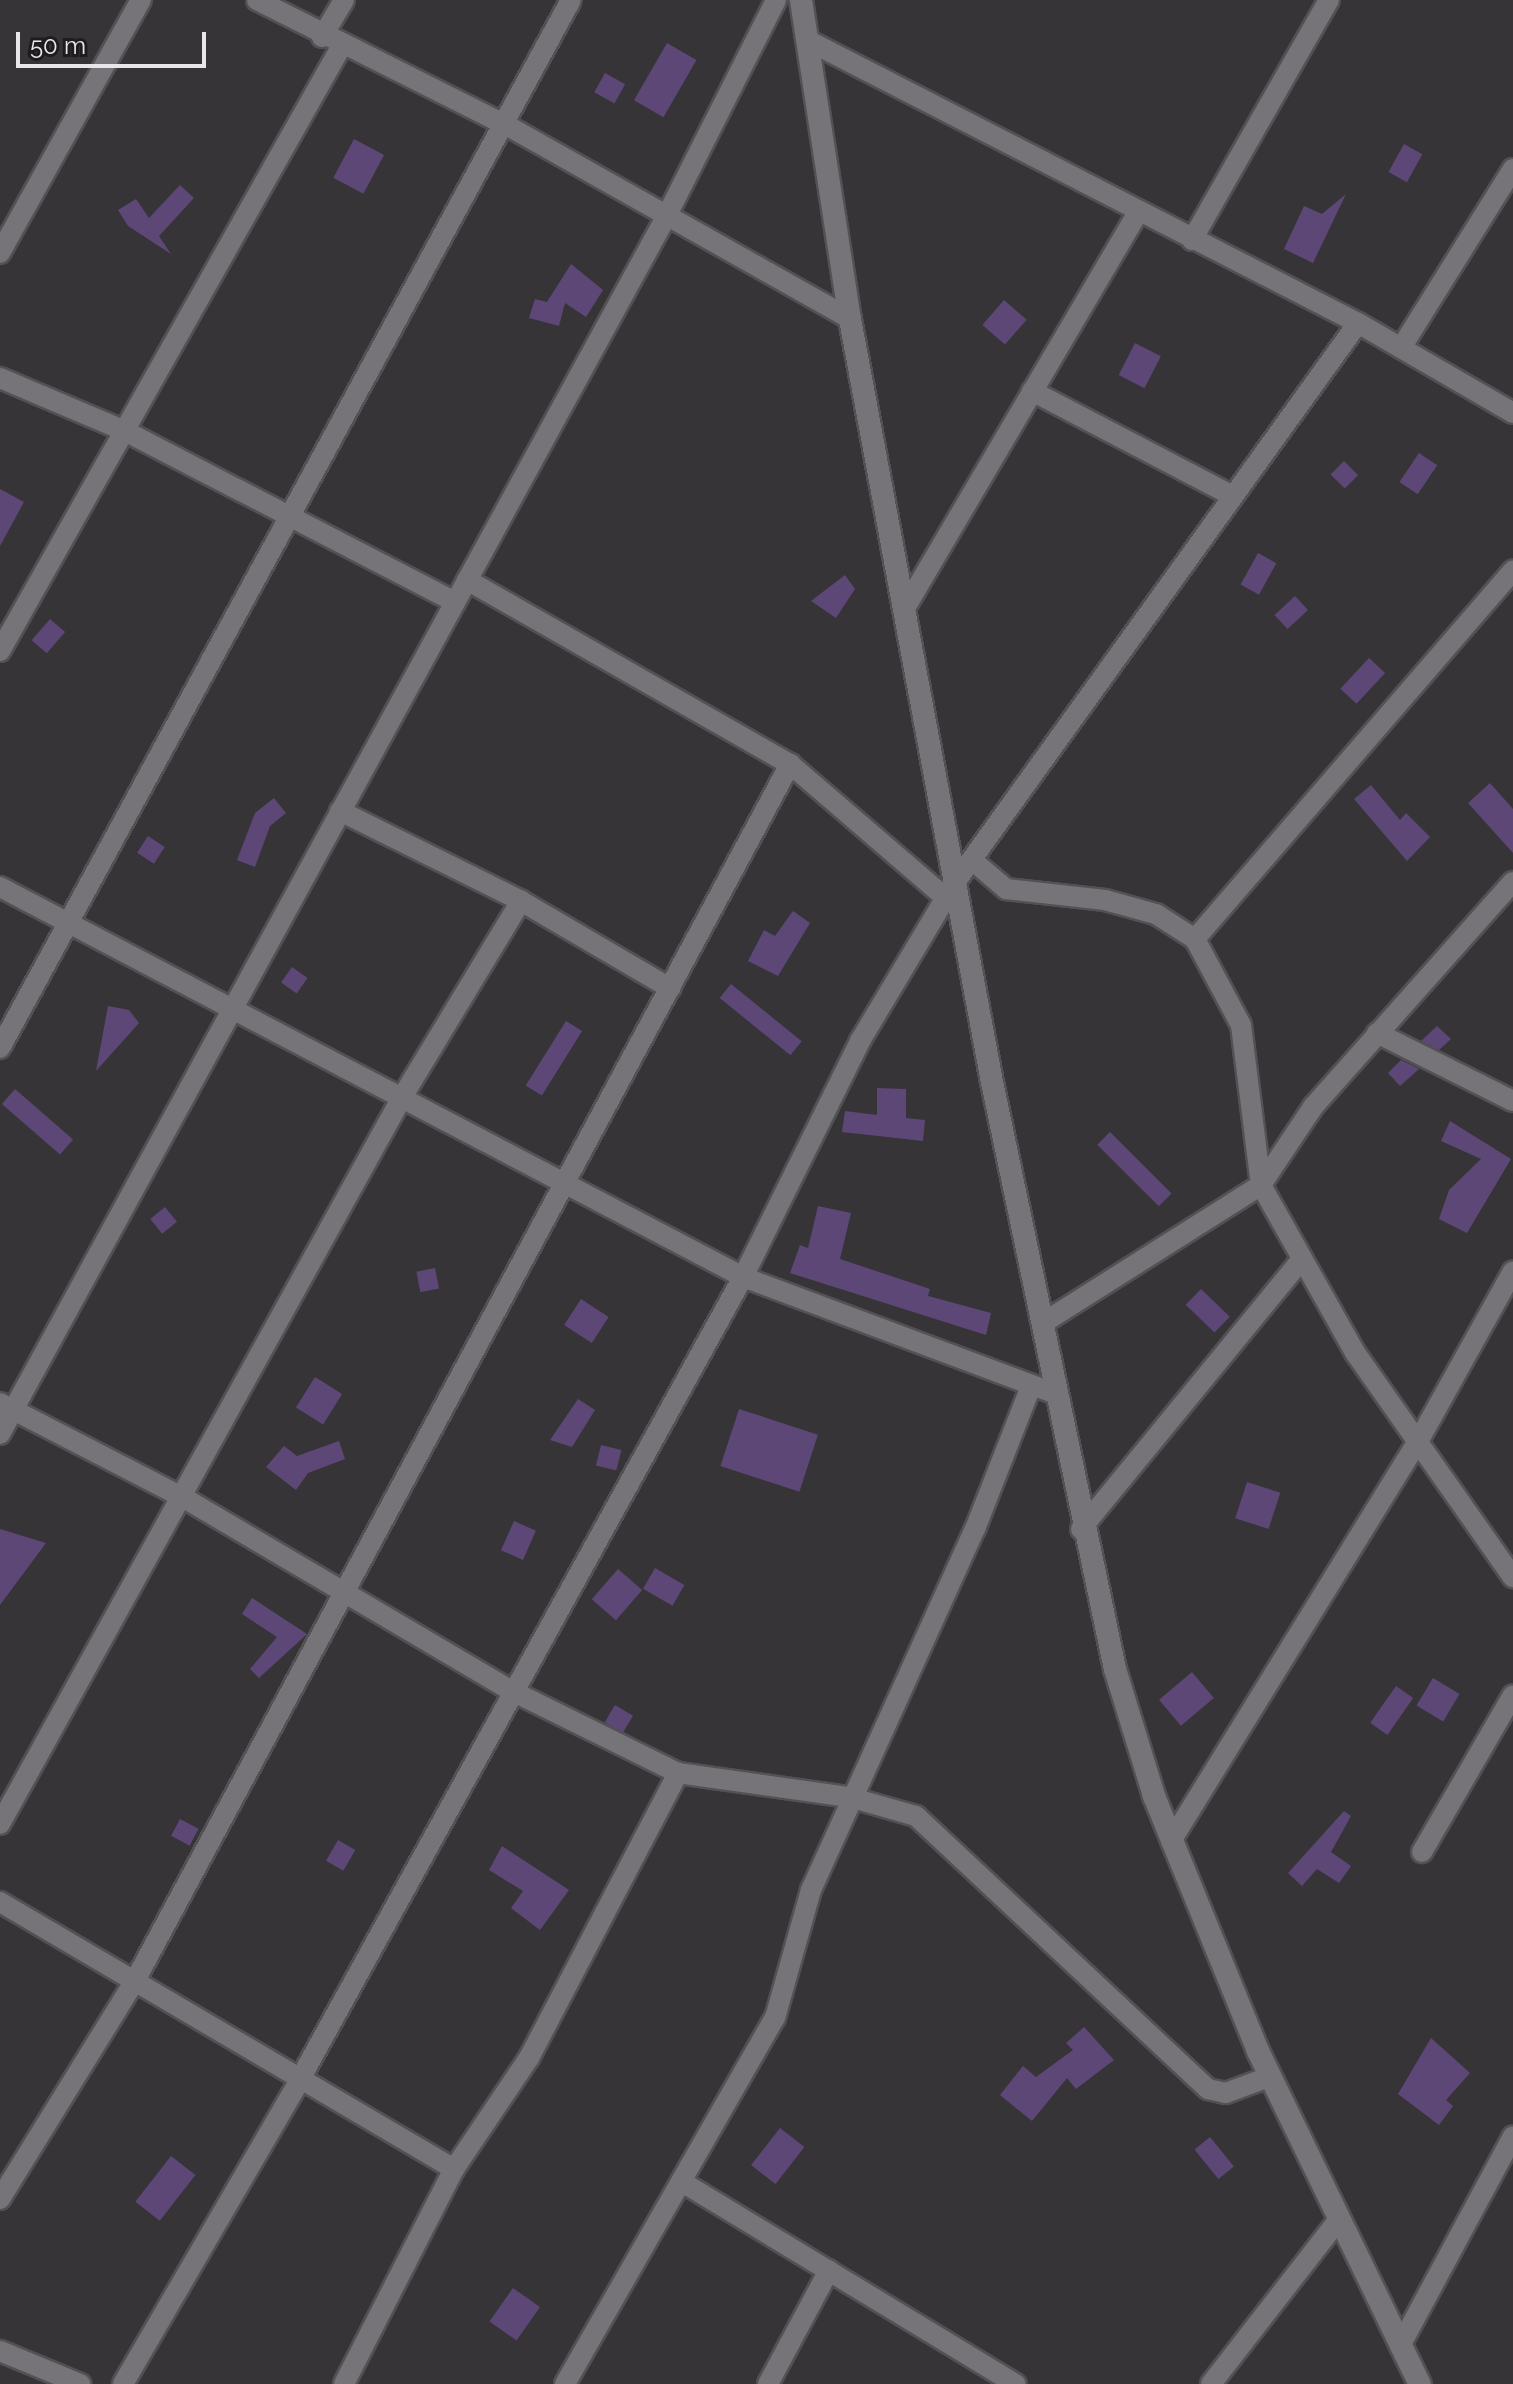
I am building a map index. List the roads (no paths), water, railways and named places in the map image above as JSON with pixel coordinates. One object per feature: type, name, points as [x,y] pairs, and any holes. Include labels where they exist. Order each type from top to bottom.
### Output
[{"type":"main road","points":[[801,0],[850,319],[905,608],[950,891],[1046,1321],[1081,1529],[1115,1669],[1171,1841],[1269,2077],[1420,2384]]},
{"type":"street","points":[[0,253],[141,0]]},
{"type":"street","points":[[257,0],[341,47],[508,126],[850,319]]},
{"type":"street","points":[[322,37],[344,0]]},
{"type":"street","points":[[0,1048],[508,126],[571,0]]},
{"type":"street","points":[[0,1434],[7,1407],[235,1011],[340,811],[666,217],[776,0]]},
{"type":"street","points":[[1192,240],[1329,0]]},
{"type":"street","points":[[807,40],[1358,323],[1513,413]]},
{"type":"street","points":[[0,651],[341,47]]},
{"type":"street","points":[[1401,348],[1513,169]]},
{"type":"street","points":[[905,608],[1138,212]]},
{"type":"street","points":[[123,2384],[299,2081],[743,1277],[860,1041],[950,891],[1358,323]]},
{"type":"street","points":[[0,378],[125,431],[290,521],[455,602]]},
{"type":"street","points":[[1032,391],[1233,496]]},
{"type":"street","points":[[1195,939],[1513,570]]},
{"type":"street","points":[[467,580],[790,764],[950,891]]},
{"type":"street","points":[[0,2199],[137,1977],[567,1185],[790,764]]},
{"type":"street","points":[[340,811],[521,901],[670,988]]},
{"type":"street","points":[[972,860],[1006,889],[1105,900],[1156,914],[1195,939],[1241,1025],[1261,1185],[1356,1354],[1513,1577]]},
{"type":"street","points":[[1046,1321],[1261,1185],[1313,1107],[1513,882]]},
{"type":"street","points":[[0,887],[743,1277],[1030,1389],[1056,1394]]},
{"type":"street","points":[[0,1824],[184,1498],[401,1099],[521,901]]},
{"type":"street","points":[[1377,1033],[1513,1101]]},
{"type":"street","points":[[1081,1529],[1302,1259]]},
{"type":"street","points":[[1171,1841],[1419,1440],[1513,1271]]},
{"type":"street","points":[[565,2384],[775,2018],[811,1890],[849,1797],[975,1529],[1030,1389]]},
{"type":"street","points":[[7,1407],[184,1498],[512,1691],[678,1773],[849,1797],[937,1828],[1208,2089],[1226,2093],[1269,2077]]},
{"type":"street","points":[[1422,1852],[1513,1695]]},
{"type":"street","points":[[344,2384],[454,2169],[529,2058],[678,1773]]},
{"type":"street","points":[[0,1902],[137,1977],[299,2081],[454,2169]]},
{"type":"street","points":[[1400,2346],[1513,2136]]},
{"type":"street","points":[[682,2182],[829,2270],[988,2376],[1016,2384]]},
{"type":"street","points":[[1211,2384],[1338,2220]]},
{"type":"street","points":[[768,2384],[829,2270]]},
{"type":"street","points":[[0,2351],[80,2384]]}]
